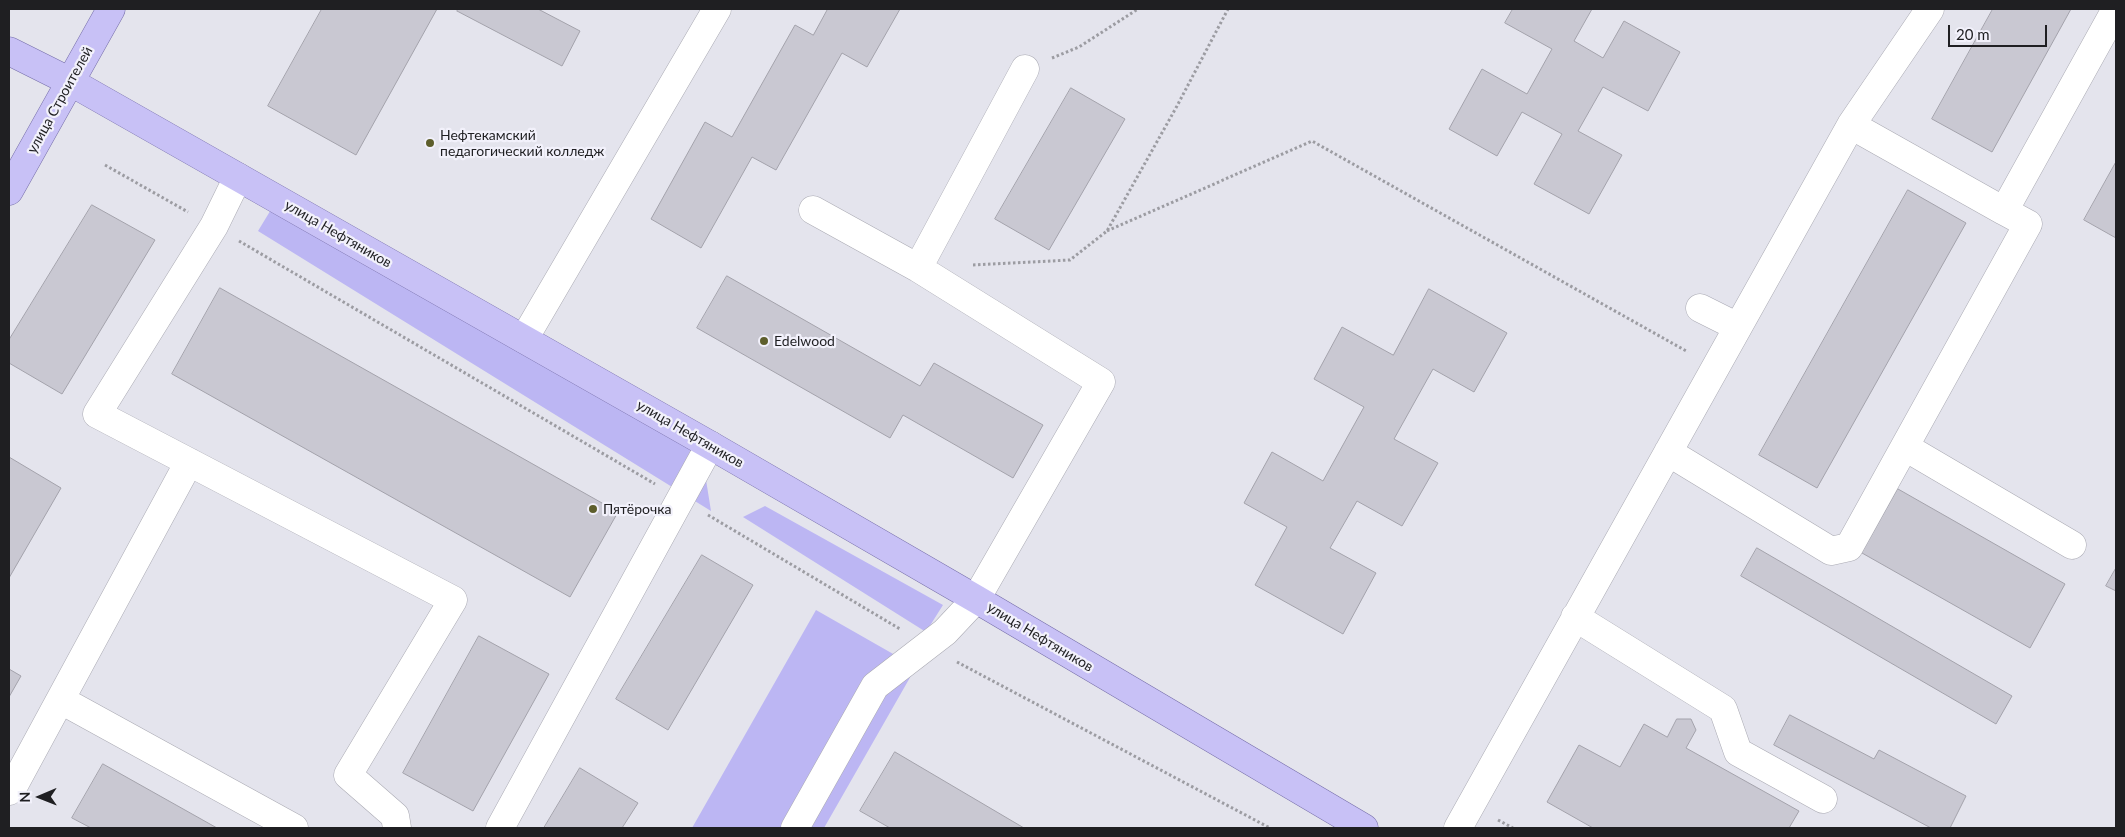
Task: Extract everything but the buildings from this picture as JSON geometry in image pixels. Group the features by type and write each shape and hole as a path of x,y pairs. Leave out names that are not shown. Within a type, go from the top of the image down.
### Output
{"main road":[{"name":"улица Строителей","path":"9,191 111,9"},
{"name":"улица Нефтяников","path":"9,52 69,81 710,445 976,599 1364,828"}],"lane":[{"path":"524,339 717,9"},
{"path":"1458,828 1851,126 1930,9"},
{"path":"2004,210 2116,9"},
{"path":"918,268 1025,69"},
{"path":"1668,452 1831,551 1849,547 2028,224 1851,126"},
{"path":"238,177 214,226 97,414 453,600 348,775 395,816 397,828"},
{"path":"795,828 875,686 944,632 976,599 1102,382 918,268 813,210"},
{"path":"1700,308 1738,327"},
{"path":"500,828 710,445"},
{"path":"1905,447 2072,545"},
{"path":"9,791 61,700 189,462"},
{"path":"1575,617 1723,709 1738,752 1823,799"},
{"path":"61,700 294,828"}],"path":[{"path":"1025,69 1079,47 1138,9"},
{"path":"1107,231 1177,106 1228,9"},
{"path":"965,266 1070,260 1107,231 1312,141 1715,367"}],"shaded area":[{"path":"272,208 702,455 711,511 258,231"},
{"path":"765,506 943,605 926,632 743,517"},
{"path":"816,610 916,667 824,828 692,828"}],"place":[{"name":"Нефтекамский педагогический колледж","path":"430,143"},
{"name":"Edelwood","path":"764,341"},
{"name":"Пятёрочка","path":"593,509"}]}
